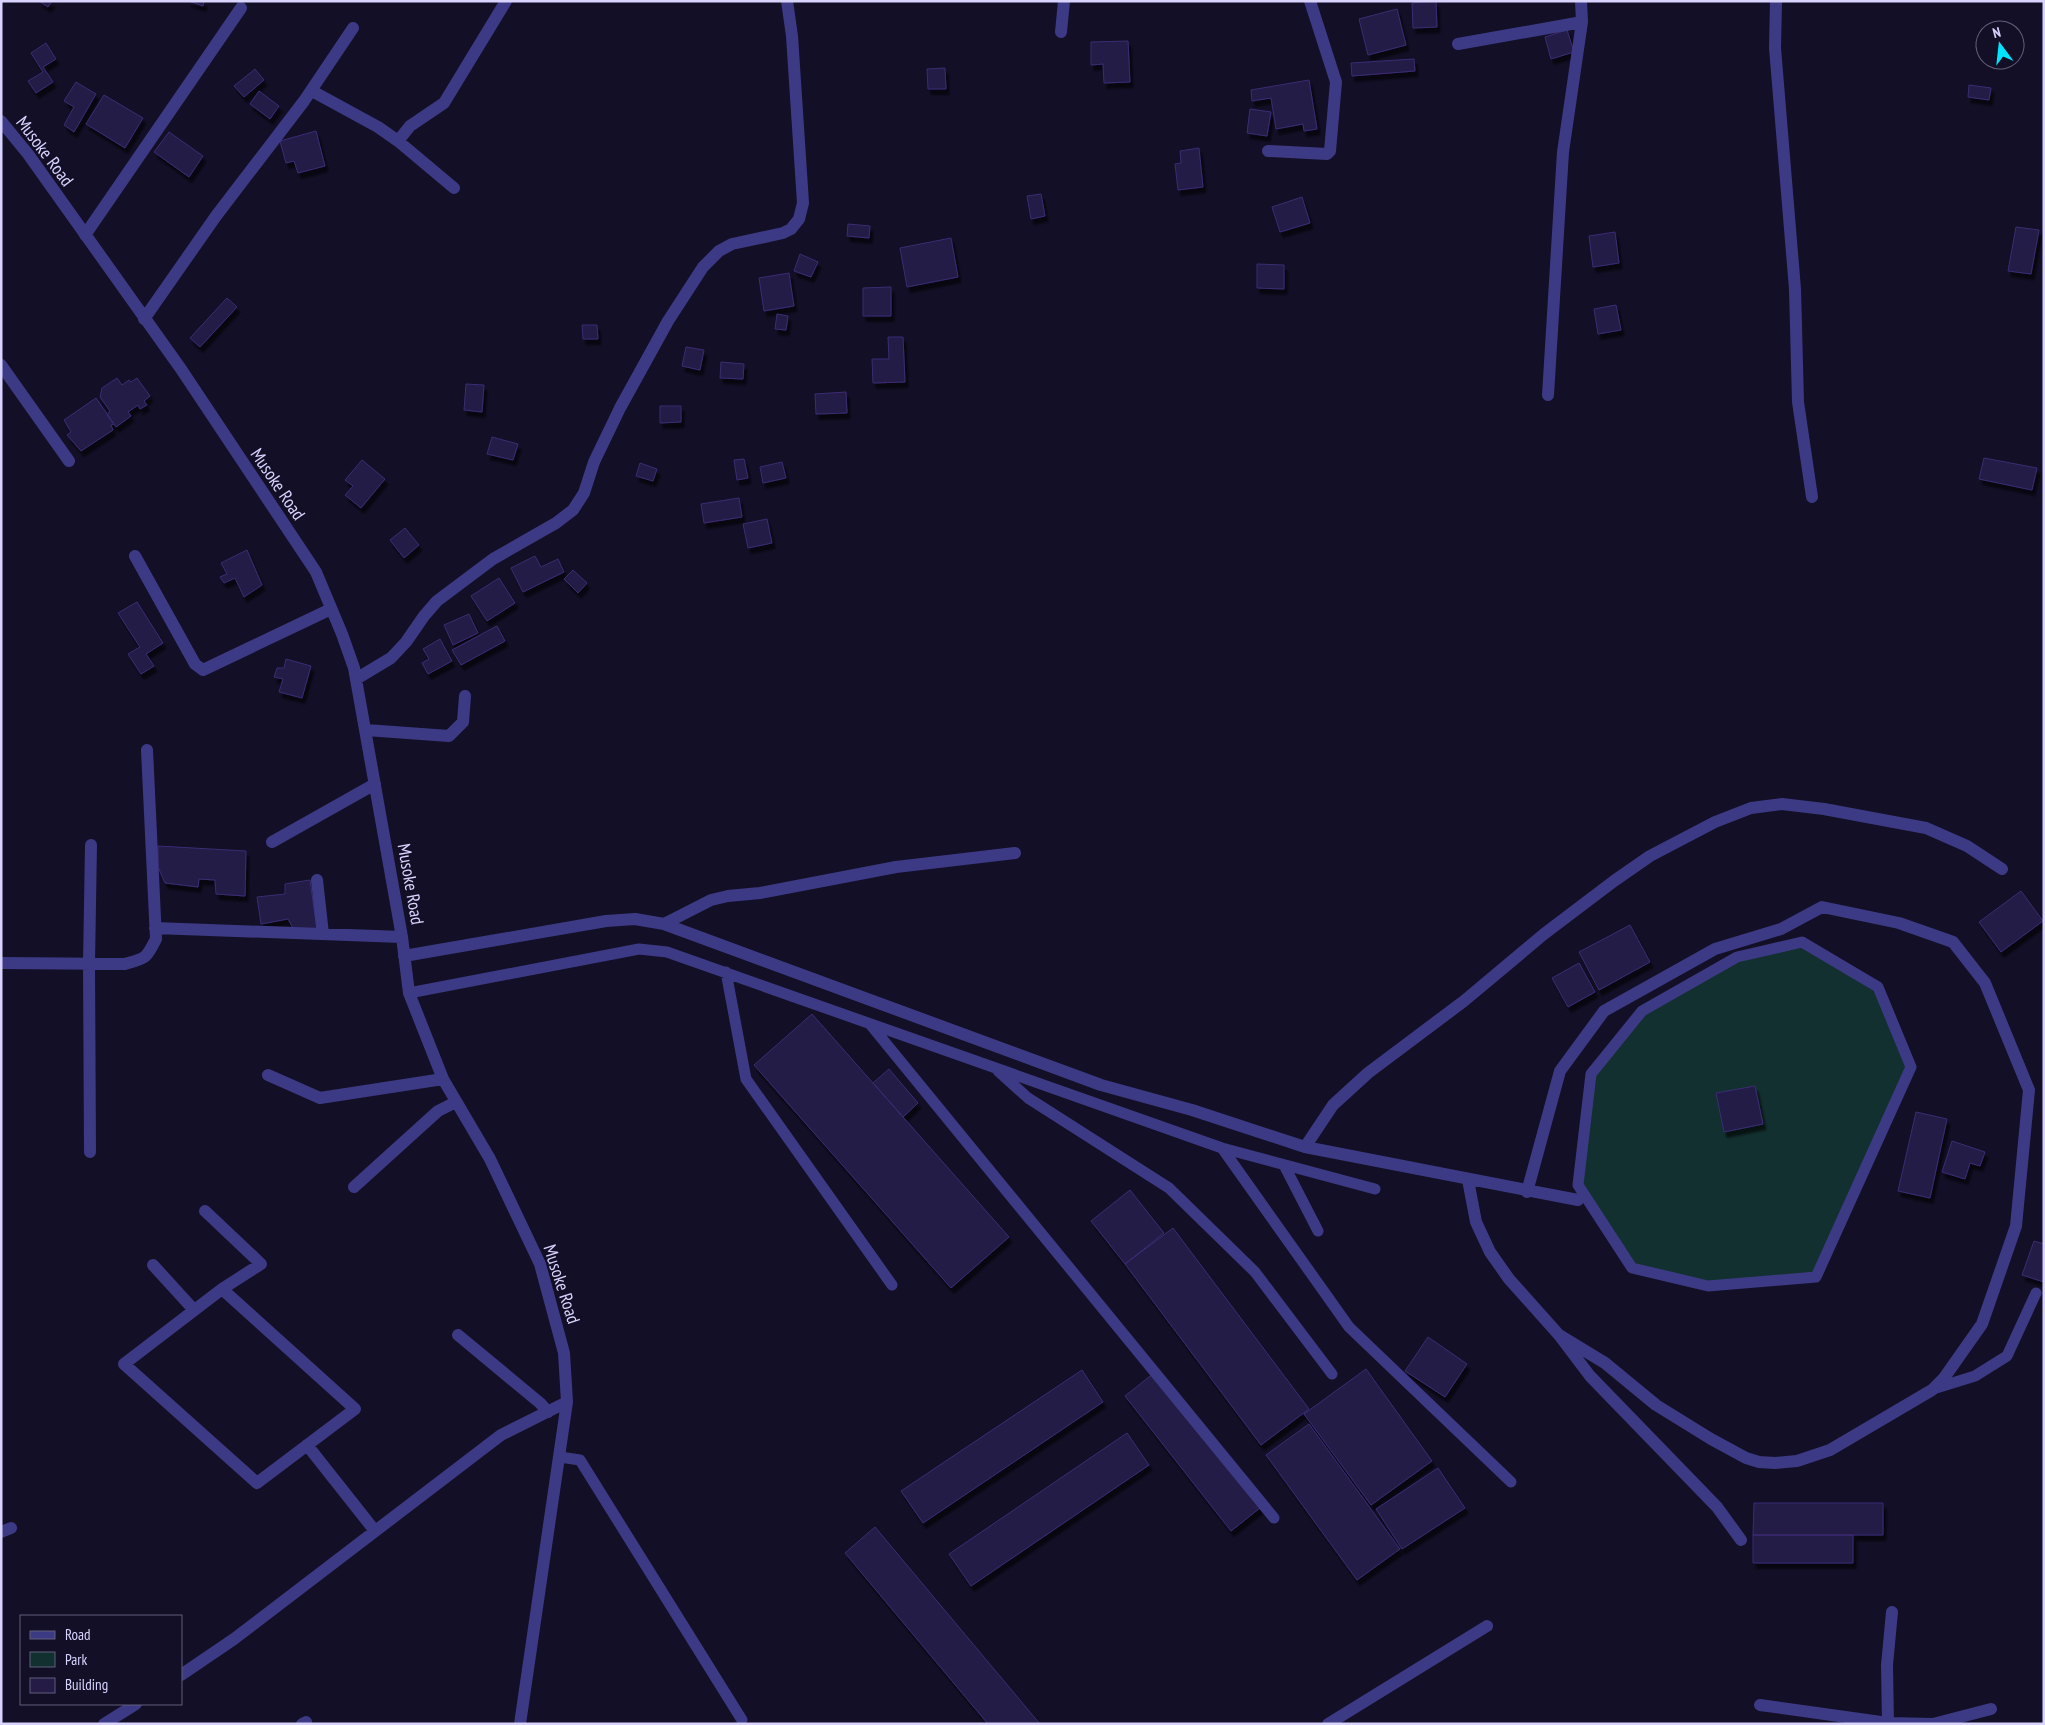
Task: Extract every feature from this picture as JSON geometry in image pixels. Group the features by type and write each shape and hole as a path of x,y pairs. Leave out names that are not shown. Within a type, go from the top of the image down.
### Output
{"street":[{"path":"398,141 410,126 444,104 506,1"},
{"path":"356,679 391,658 401,648 437,601 492,559 536,536 573,510 584,493 594,462 620,408 668,321 702,267 719,251 732,244 783,233 791,228 799,219 803,203 792,36 787,1"},
{"path":"1061,32 1064,1"},
{"path":"1268,151 1327,154 1330,151 1336,82 1310,1"},
{"path":"1548,395 1563,152 1582,22 1581,1"},
{"path":"1776,1 1775,48 1795,289 1798,402 1812,498"},
{"path":"85,235 240,8"},
{"path":"1458,44 1582,22"},
{"path":"144,319 216,216 312,91 352,28"},
{"path":"312,91 378,127 398,141 454,188"},
{"name":"Musoke Road","path":"1,121 28,154 181,369 316,572 342,634 356,679 366,730 402,937 409,993 443,1079 490,1159 540,1264 564,1353 567,1402 520,1724"},
{"path":"1,365 68,461"},
{"path":"135,556 195,664 203,670 331,609"},
{"path":"366,730 449,736 463,722 465,696"},
{"path":"1,963 125,964 148,955 156,939 147,750"},
{"path":"272,842 376,784"},
{"path":"1305,1147 1333,1105 1368,1073 1464,1001 1544,934 1614,881 1650,856 1715,822 1752,808 1782,804 1824,809 1926,828 1967,846 2002,869"},
{"path":"90,1152 89,963 91,845"},
{"path":"664,924 711,900 728,896 760,893 896,868 1015,853"},
{"path":"317,880 323,934"},
{"path":"1527,1192 1560,1071 1604,1011 1715,949 1781,929 1822,907 1899,923 1953,942 1985,983 2029,1090 2016,1226 1982,1324 1944,1378 1932,1390 1830,1450 1797,1461 1775,1463 1759,1462 1746,1458 1656,1405 1605,1363 1559,1335"},
{"path":"404,956 606,921 635,920 664,924 1101,1085 1192,1110 1305,1147 1527,1192 1578,1200"},
{"path":"155,928 402,937"},
{"path":"268,1075 320,1098 443,1079"},
{"path":"354,1187 438,1111 456,1102"},
{"path":"1468,1180 1476,1222 1490,1252 1509,1279 1559,1335 1590,1376 1718,1507 1741,1540"},
{"path":"205,1210 261,1264 222,1289 124,1364 257,1483 355,1410 222,1289"},
{"path":"153,1265 194,1310"},
{"path":"458,1335 540,1402 548,1412"},
{"path":"182,1674 234,1639 501,1435 567,1402"},
{"path":"307,1445 375,1531"},
{"path":"1888,1723 1887,1665 1892,1612"},
{"path":"1328,1724 1487,1626"},
{"path":"1760,1704 1888,1723 1933,1724 1991,1709"},
{"path":"104,1724 134,1705"}],"lane":[{"path":"1802,942 1878,987 1911,1067 1816,1277 1708,1286 1632,1268 1578,1185 1591,1074 1642,1011 1737,957 1802,942"},
{"path":"409,993 638,949 667,952 1222,1148 1375,1189"},
{"path":"726,972 746,1078 892,1286"},
{"path":"869,1022 1274,1518"},
{"path":"992,1066 1028,1098 1169,1188 1255,1272 1332,1374"},
{"path":"1222,1148 1349,1327 1511,1482"},
{"path":"1284,1165 1318,1231"},
{"path":"1932,1390 1975,1376 2007,1356 2036,1293"},
{"path":"560,1458 580,1460 742,1720"}],"green space":[{"path":"1802,942 1878,987 1911,1067 1816,1277 1708,1286 1632,1268 1578,1185 1591,1074 1642,1011 1737,957"}],"building":[{"path":"39,1 52,1 48,7"},
{"path":"188,1 204,1 203,6"},
{"path":"1436,1 1437,27 1413,28 1412,3"},
{"path":"1397,9 1406,45 1368,55 1359,19"},
{"path":"1567,30 1574,52 1551,59 1545,37"},
{"path":"1128,41 1130,82 1104,83 1103,64 1091,65 1091,42"},
{"path":"46,43 56,59 43,67 53,82 36,93 28,81 43,72 31,53"},
{"path":"1414,59 1415,71 1352,76 1351,63"},
{"path":"945,68 946,89 928,89 927,69"},
{"path":"255,69 264,80 244,97 234,86"},
{"path":"1309,80 1317,129 1304,131 1303,124 1276,129 1271,98 1252,101 1251,90"},
{"path":"76,82 96,94 74,132 64,125 74,107 64,101"},
{"path":"1969,85 1991,88 1989,100 1968,97"},
{"path":"259,91 279,106 270,119 250,104"},
{"path":"104,95 143,118 125,148 86,124"},
{"path":"1250,109 1271,112 1267,136 1247,133"},
{"path":"316,131 325,166 298,173 294,161 286,163 280,141"},
{"path":"169,132 203,156 189,177 154,152"},
{"path":"1199,148 1203,187 1178,190 1175,164 1181,163 1180,151"},
{"path":"1041,194 1045,216 1031,219 1027,196"},
{"path":"1302,197 1310,223 1280,232 1272,207"},
{"path":"848,224 870,226 869,238 847,236"},
{"path":"2016,227 2039,230 2031,274 2008,271"},
{"path":"1615,232 1619,263 1593,267 1589,236"},
{"path":"951,238 958,277 907,287 900,248"},
{"path":"800,254 818,262 811,277 794,271"},
{"path":"1257,264 1284,265 1284,289 1257,288"},
{"path":"789,273 794,306 764,311 759,278"},
{"path":"891,287 891,316 863,316 863,288"},
{"path":"227,298 237,307 200,347 190,338"},
{"path":"1616,305 1621,330 1598,334 1594,309"},
{"path":"777,314 788,316 786,330 775,329"},
{"path":"582,325 597,325 598,339 583,339"},
{"path":"888,337 903,337 905,382 873,383 872,359 889,359"},
{"path":"686,347 704,350 700,370 682,366"},
{"path":"721,362 744,364 743,379 720,378"},
{"path":"117,378 122,385 129,380 131,382 137,378 150,396 144,401 147,405 140,409 138,405 128,412 131,416 116,427 107,415 110,411 100,397 102,388"},
{"path":"466,384 484,385 482,412 464,410"},
{"path":"846,392 847,413 816,414 815,394"},
{"path":"96,398 114,424 111,425 113,430 81,451 67,435 71,432 64,420"},
{"path":"660,406 681,406 681,422 660,423"},
{"path":"492,437 518,444 513,460 487,454"},
{"path":"1984,458 2037,468 2032,490 1979,479"},
{"path":"744,459 748,478 737,480 734,460"},
{"path":"362,460 385,479 361,508 345,495 353,486 345,480"},
{"path":"782,462 786,478 763,483 760,467"},
{"path":"640,463 657,469 653,481 636,476"},
{"path":"739,498 742,517 704,523 701,504"},
{"path":"767,519 772,543 748,548 743,524"},
{"path":"405,528 419,545 404,558 390,540"},
{"path":"247,550 262,585 244,597 235,578 224,583 220,577 227,574 221,563"},
{"path":"535,556 541,567 558,559 564,572 523,592 511,568"},
{"path":"573,570 587,583 578,593 564,579"},
{"path":"499,578 515,603 487,621 471,596"},
{"path":"137,602 163,643 146,654 154,666 141,674 128,654 140,647 118,613"},
{"path":"469,614 478,633 453,645 444,625"},
{"path":"497,626 505,641 461,665 452,650"},
{"path":"440,639 452,661 428,674 422,663 429,659 423,649"},
{"path":"286,659 311,666 302,698 279,692 283,679 274,677 277,668 284,668"},
{"path":"158,846 246,851 245,896 216,894 215,880 199,879 198,887 165,883 158,867"},
{"path":"310,880 317,930 293,928 288,919 261,924 257,897 285,894 285,884"},
{"path":"2021,891 2043,921 2001,952 1979,922"},
{"path":"1630,925 1650,962 1599,990 1579,952"},
{"path":"1579,963 1595,992 1568,1007 1552,978"},
{"path":"812,1014 1009,1237 951,1288 754,1065"},
{"path":"889,1069 918,1103 903,1117 873,1083"},
{"path":"1755,1086 1763,1124 1724,1132 1716,1093"},
{"path":"1916,1112 1947,1119 1930,1198 1898,1191"},
{"path":"1952,1141 1985,1152 1980,1166 1970,1163 1965,1179 1942,1172"},
{"path":"1130,1190 1164,1233 1125,1264 1091,1221"},
{"path":"1173,1228 1309,1409 1261,1445 1125,1264"},
{"path":"2034,1241 2044,1244 2044,1282 2022,1275"},
{"path":"1428,1337 1467,1364 1445,1397 1405,1371"},
{"path":"1366,1369 1432,1461 1371,1505 1304,1414"},
{"path":"1082,1370 1103,1402 923,1523 901,1491"},
{"path":"1154,1373 1260,1508 1231,1531 1125,1396"},
{"path":"1309,1424 1400,1549 1357,1580 1266,1455"},
{"path":"1127,1433 1149,1465 971,1586 949,1554"},
{"path":"1438,1468 1465,1508 1402,1549 1376,1509"},
{"path":"1754,1503 1883,1503 1883,1535 1753,1535"},
{"path":"875,1527 1040,1724 988,1724 845,1553"},
{"path":"1753,1535 1853,1535 1853,1563 1753,1563"}]}
